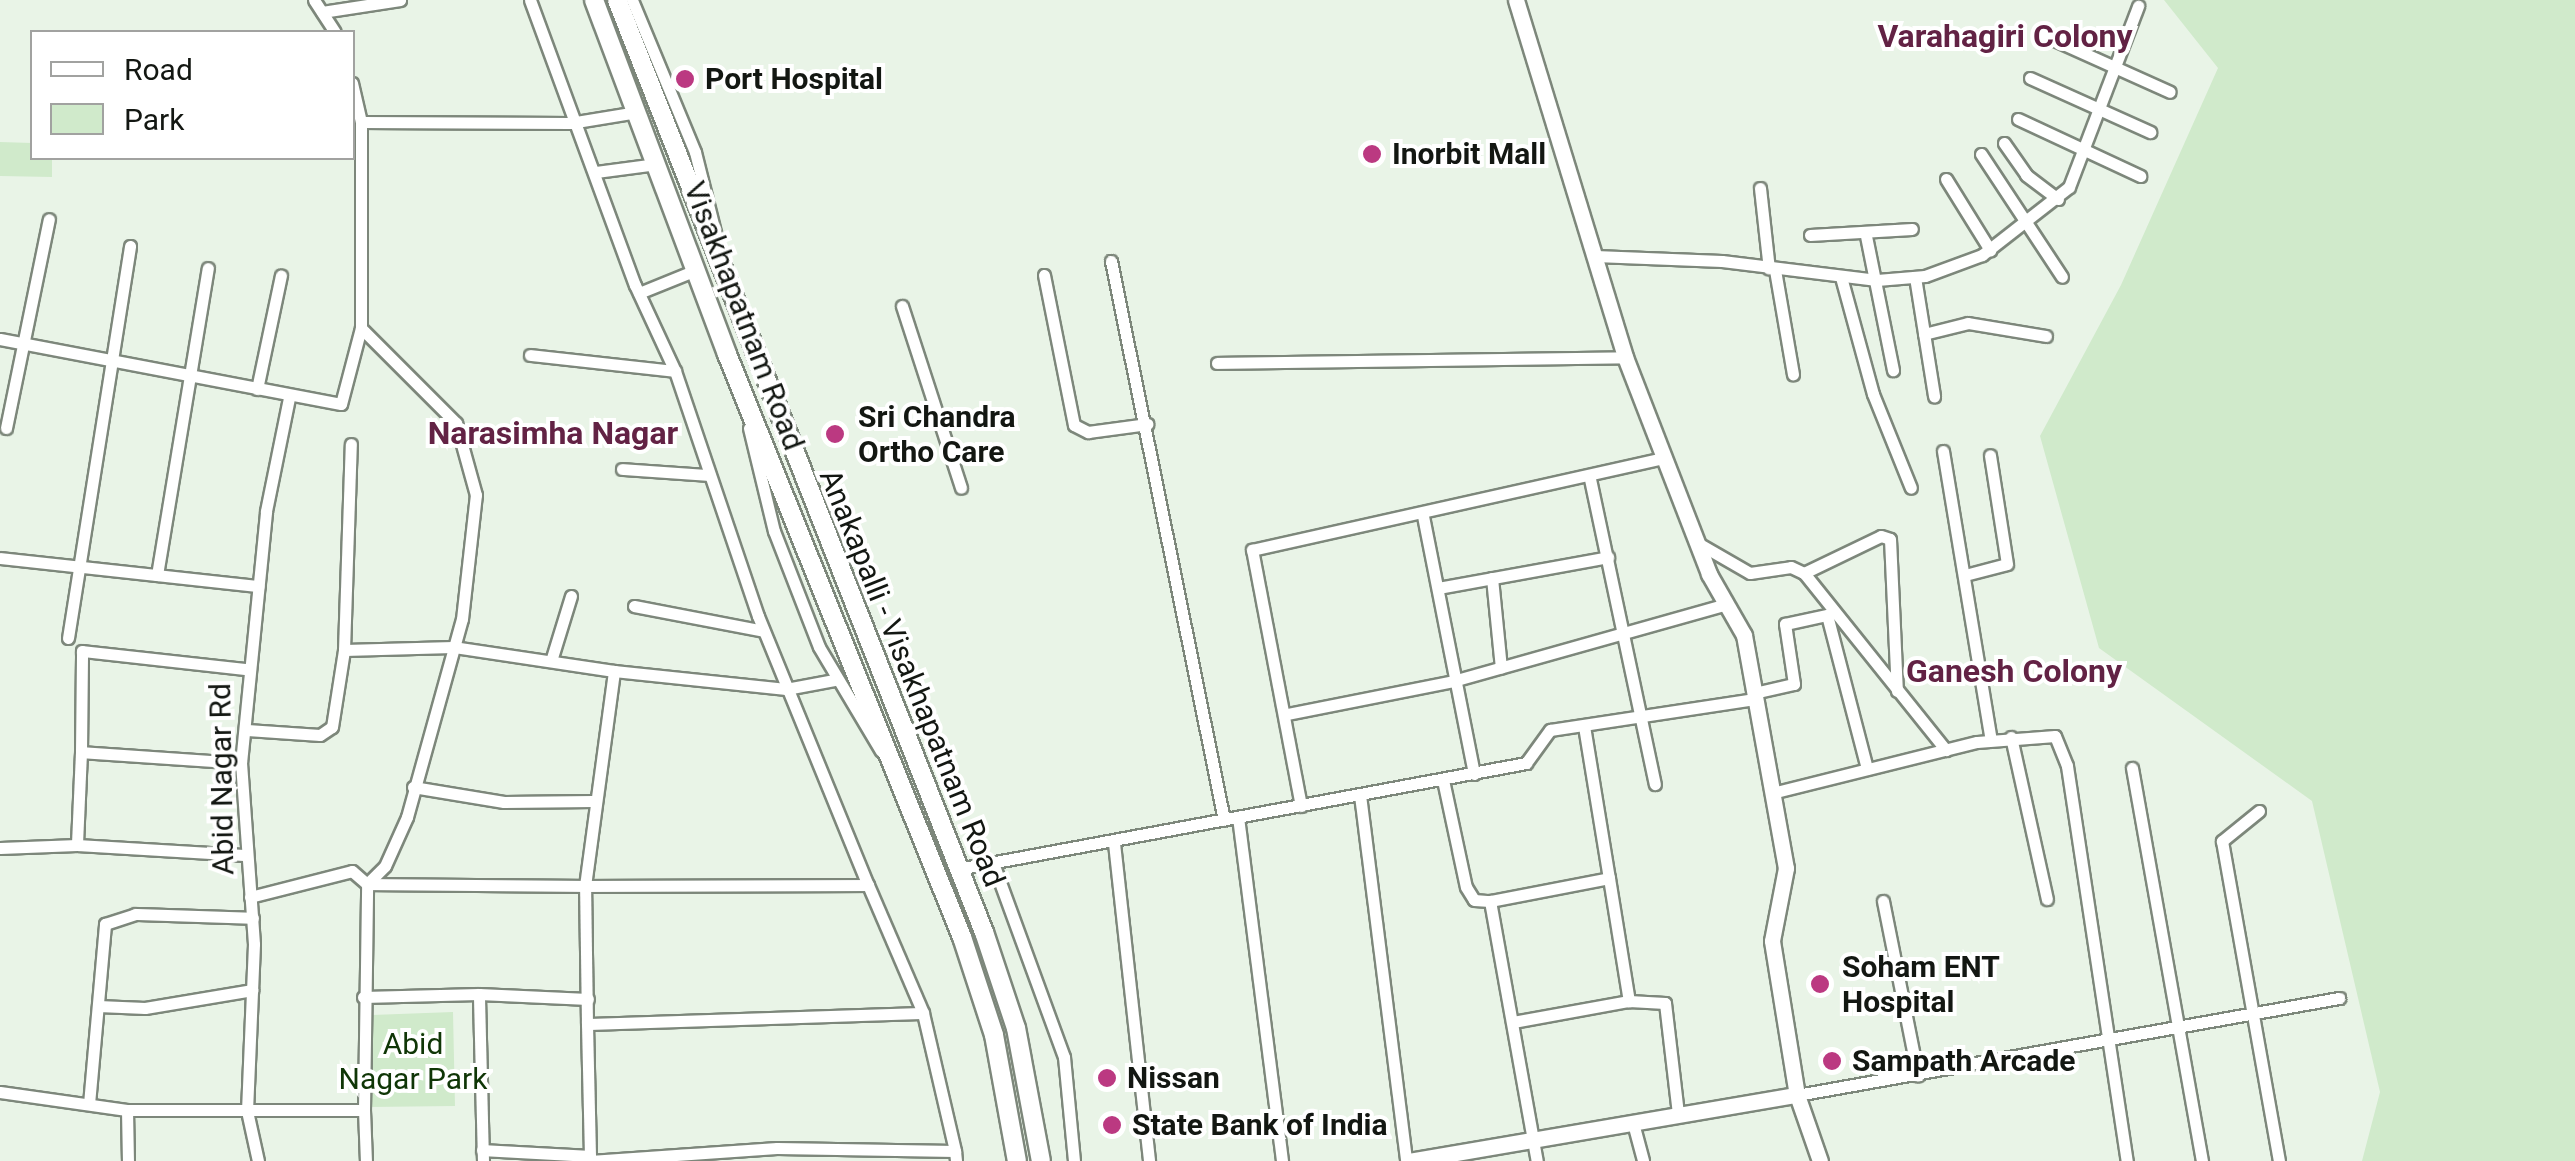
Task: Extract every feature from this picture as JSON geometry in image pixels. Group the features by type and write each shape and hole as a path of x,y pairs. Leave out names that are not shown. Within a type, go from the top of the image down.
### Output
{"main road":[{"name":"Visakhapatnam Road","path":"594,0 741,390 962,937 994,1035 1017,1161"},
{"name":"Anakapalli - Visakhapatnam Road","path":"617,0 958,869 1016,1028 1041,1161"},
{"path":"1516,0 1624,357 1696,542 1744,635 1776,792 1787,888 1772,941 1797,1095 1820,1161"},
{"path":"1407,1161 1797,1095"}],"street":[{"path":"314,0 334,30"},
{"path":"322,12 349,4 400,0"},
{"path":"479,994 483,1156 590,1158 777,1148 955,1156 923,1013 786,689 708,475 675,370 638,293 530,0"},
{"path":"632,0 694,152 724,278"},
{"path":"1595,256 1871,280 1915,277 1990,250 2058,199 2084,152 2138,6"},
{"path":"2041,34 2170,92"},
{"path":"2030,78 2150,132"},
{"path":"0,339 257,388 289,398 341,404 360,328 361,122 355,96"},
{"path":"361,122 576,122 637,112"},
{"path":"2018,119 2140,176"},
{"path":"2004,142 2026,175 2058,199"},
{"path":"1980,154 2062,277"},
{"path":"596,172 656,164"},
{"path":"1946,179 1990,250"},
{"path":"1760,188 1793,374"},
{"path":"6,428 49,219"},
{"path":"1810,236 1866,236 1912,229"},
{"path":"1866,236 1871,280 1893,370"},
{"path":"68,638 130,246"},
{"path":"1111,261 1224,820"},
{"path":"157,574 208,268"},
{"path":"638,293 696,270"},
{"path":"257,388 281,275"},
{"path":"1044,275 1074,425 1088,432 1147,424"},
{"path":"1841,276 1866,373 1911,488"},
{"path":"1915,277 1934,396"},
{"path":"902,306 961,488"},
{"path":"1924,334 1968,323 2046,336"},
{"path":"360,328 446,409 470,471 476,513 453,648 399,840 367,884"},
{"path":"530,355 675,370"},
{"path":"1217,362 1624,357"},
{"path":"741,390 774,531 834,680 893,769"},
{"name":"Abid Nagar Rd","path":"258,1161 247,1110 254,990 253,918 244,855 241,764 248,730 246,669 289,398"},
{"path":"248,730 327,733 344,650 351,444"},
{"path":"1943,452 1990,740"},
{"path":"1966,575 2007,564 1990,455"},
{"path":"1301,806 1287,714 1252,550 1590,479 1662,458"},
{"path":"622,469 708,475"},
{"path":"1590,479 1637,714 1655,784"},
{"path":"1422,516 1474,774"},
{"path":"1804,573 1881,536 1890,539 1897,691"},
{"path":"1696,542 1750,573 1790,568 1804,573 1946,750"},
{"path":"1438,588 1608,557"},
{"path":"0,558 258,586"},
{"path":"1492,578 1501,668"},
{"path":"551,662 570,596"},
{"path":"1287,714 1453,681 1620,629 1727,604"},
{"path":"634,606 764,631"},
{"path":"958,869 1114,843 1526,763 1541,734 1755,696 1794,684 1785,624 1827,616 1867,770"},
{"path":"344,650 453,648 614,671 786,689 834,680"},
{"path":"77,845 82,651 246,669"},
{"path":"590,1158 586,886 593,801 614,671"},
{"path":"1584,726 1629,1001"},
{"path":"1776,792 2010,736 2040,732 2062,746 2126,1161"},
{"path":"2010,736 2047,899"},
{"path":"81,752 241,764"},
{"path":"2132,768 2202,1161"},
{"path":"1443,780 1466,888 1474,900 1490,901 1609,878"},
{"path":"413,787 504,802 593,801"},
{"path":"1360,795 1407,1161"},
{"path":"2259,812 2222,841 2279,1161"},
{"path":"1238,816 1282,1161"},
{"path":"1114,843 1149,1161"},
{"path":"0,848 77,845 244,855"},
{"path":"994,863 1064,1057 1074,1161"},
{"path":"250,897 352,871 364,874 366,1161"},
{"path":"367,884 868,885"},
{"path":"1490,901 1538,1161"},
{"path":"1882,901 1918,1076"},
{"path":"89,1104 100,940 111,918 253,918"},
{"path":"98,1006 145,1008 254,990"},
{"path":"363,997 479,994 588,1000"},
{"path":"1797,1095 2110,1044 2339,998"},
{"path":"1513,1022 1629,1001 1660,1000 1669,1008 1678,1114"},
{"path":"587,1024 923,1013"},
{"path":"0,1092 127,1110 364,1110"},
{"path":"127,1110 128,1161"},
{"path":"1633,1123 1642,1161"}],"green space":[{"path":"2164,0 2575,0 2575,1161 2362,1161 2380,1092 2312,801 2099,648 2040,436 2121,285 2218,68"},
{"path":"0,142 30,143 30,160 52,160 52,177 0,176"},
{"name":"Abid Nagar Park","path":"453,1012 455,1106 370,1107 372,1015"}],"place":[{"name":"Port Hospital","path":"685,79"},
{"name":"Inorbit Mall","path":"1372,154"},
{"name":"Sri Chandra Ortho Care","path":"835,434"},
{"name":"Soham ENT Hospital","path":"1820,984"},
{"name":"Sampath Arcade","path":"1832,1061"},
{"name":"Nissan","path":"1107,1078"},
{"name":"State Bank of India","path":"1112,1125"}],"district":[{"name":"Varahagiri Colony","path":"2005,36"},
{"name":"Narasimha Nagar","path":"553,433"},
{"name":"Ganesh Colony","path":"2014,671"}]}
